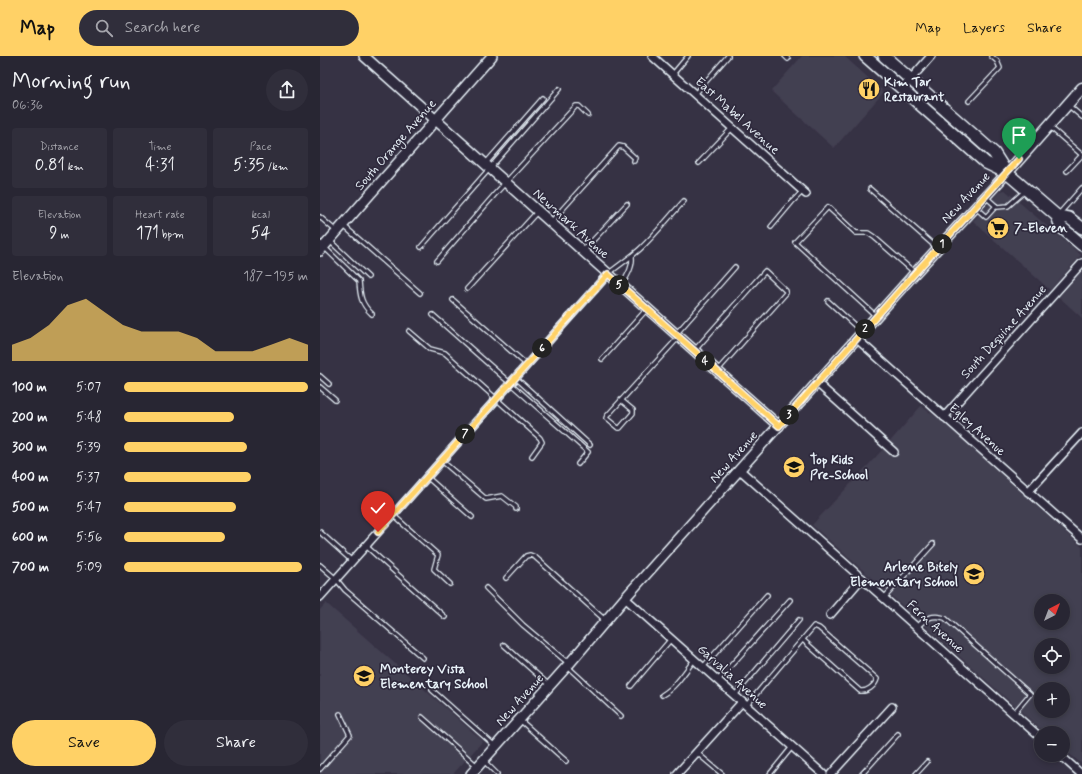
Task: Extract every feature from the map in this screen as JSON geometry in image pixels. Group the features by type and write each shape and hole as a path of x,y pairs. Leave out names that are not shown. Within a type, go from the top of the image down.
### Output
{"main road":[{"path":"865,56 986,163 1007,173 1057,216 1061,227 1082,245"},
{"path":"884,56 994,153 1007,173"},
{"name":"New Avenue","path":"1007,173 1082,88"},
{"path":"1057,216 1069,218 1082,228"}],"street":[{"name":"Newmark Avenue","path":"364,56 716,372 779,426"},
{"name":"South Orange Avenue","path":"323,245 340,229 492,56"},
{"name":"East Mabel Avenue","path":"652,56 805,193"},
{"path":"902,89 931,56"},
{"name":"New Avenue","path":"477,767 568,665 605,620 937,248 976,208 1007,173"},
{"name":"South Dequine Avenue","path":"944,417 1082,262"},
{"path":"320,598 608,274"},
{"name":"Egley Avenue","path":"860,336 944,417 1082,540"},
{"path":"817,383 894,452"},
{"path":"1028,492 1082,433"},
{"name":"Fern Avenue","path":"740,470 1034,732"},
{"path":"830,615 862,578"},
{"name":"Garvalia Avenue","path":"625,598 823,774"},
{"path":"677,774 696,752 744,704"},
{"path":"831,774 892,707"},
{"path":"1068,762 1081,774"}],"lane":[{"path":"673,74 688,56"},
{"path":"695,94 728,56"},
{"path":"784,56 788,59"},
{"path":"969,102 1000,68 997,61 991,56"},
{"path":"487,166 559,89"},
{"path":"421,247 543,98"},
{"path":"1068,104 1082,117"},
{"path":"437,261 496,193 576,106 579,106 588,115"},
{"path":"1049,126 1082,155 1067,171"},
{"path":"699,163 732,128"},
{"path":"550,222 619,146 635,158 634,161"},
{"path":"1057,216 1082,188"},
{"path":"870,189 937,248"},
{"path":"986,197 997,207 1008,206 1027,190"},
{"path":"771,226 791,203 805,193"},
{"path":"608,274 621,263 632,257 684,201"},
{"path":"582,251 627,204"},
{"path":"976,208 986,217 996,206"},
{"path":"877,316 796,242 828,207 856,233 868,233 874,237 915,273"},
{"path":"467,290 538,211"},
{"path":"320,217 340,229 420,293"},
{"path":"323,245 368,277"},
{"path":"323,245 359,281 362,301 372,314"},
{"path":"621,286 631,269 632,257"},
{"path":"621,400 633,410 633,413 620,428 618,428 606,418 621,400 677,336 735,267"},
{"path":"694,351 765,271 786,291 786,293 716,372"},
{"path":"453,300 527,365"},
{"path":"828,301 860,336"},
{"path":"602,359 647,309"},
{"path":"433,315 590,445"},
{"path":"409,331 430,349 445,353 542,441 532,456"},
{"path":"320,376 329,384"},
{"path":"513,381 588,452 578,464"},
{"path":"320,387 335,400"},
{"path":"442,461 486,499 502,496 516,507 516,509"},
{"path":"427,477 472,516"},
{"path":"393,515 438,555 434,569 450,584"},
{"path":"320,532 352,561"},
{"path":"884,598 933,544"},
{"path":"366,546 445,617"},
{"path":"506,578 526,556 530,555 535,557 605,620"},
{"path":"320,565 345,590 423,658"},
{"path":"486,588 523,625 568,665 621,716"},
{"path":"703,667 767,595"},
{"path":"718,680 790,600"},
{"path":"917,627 926,618 938,616 945,618 1030,694 1014,713"},
{"path":"735,695 799,620"},
{"path":"744,704 814,626 816,626 877,679 876,682 868,690 864,692 860,691 803,640"},
{"path":"631,686 671,639"},
{"path":"504,645 550,685"},
{"path":"662,695 670,690 694,660"},
{"path":"432,690 496,746"},
{"path":"320,769 350,735 340,714"},
{"path":"422,717 477,767 497,774"},
{"path":"520,720 566,761"},
{"path":"862,774 898,734"},
{"path":"770,774 792,747"},
{"path":"696,752 722,774"},
{"path":"916,774 927,762"}],"shaded area":[{"path":"802,56 844,56 884,92 834,148 771,91"},
{"path":"1005,190 1081,255 1050,290 973,221 1000,191"},
{"path":"1082,271 1082,318 1059,297"},
{"name":"Arlene Bitely Elementary School","path":"921,406 943,422 1082,547 1082,764 1070,755 1070,726 1037,726 812,525 887,445"},
{"name":"Monterey Vista Elementary School","path":"326,603 483,741 453,774 320,774 320,610"}],"place":[{"name":"Kim Tar Restaurant","path":"869,89"},
{"name":"7-Eleven","path":"998,228"},
{"name":"Top Kids Pre-School","path":"794,467"},
{"name":"Arlene Bitely Elementary School","path":"974,574"},
{"name":"Monterey Vista Elementary School","path":"364,676"}],"route":[{"path":"378,532 608,274 779,426 937,248 976,208 1019,159"}]}
